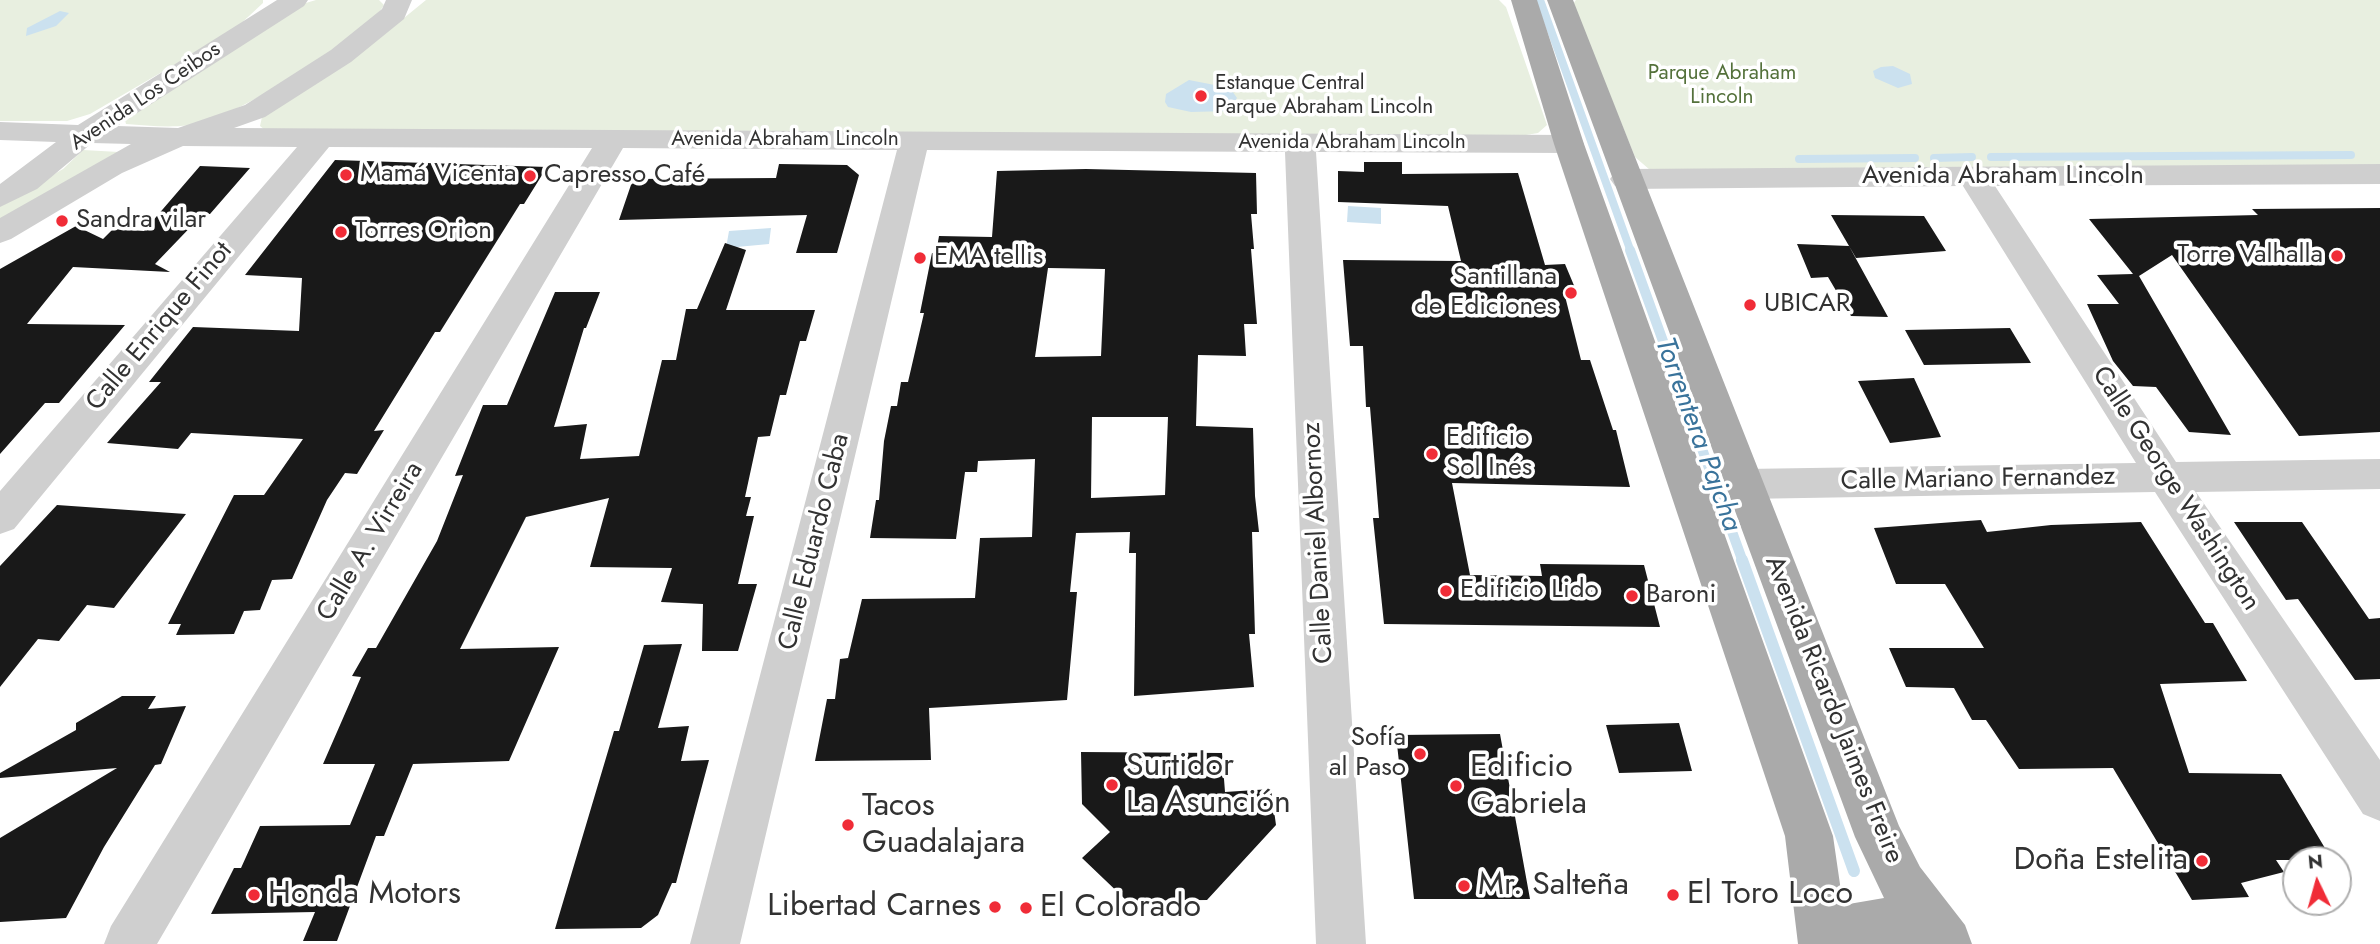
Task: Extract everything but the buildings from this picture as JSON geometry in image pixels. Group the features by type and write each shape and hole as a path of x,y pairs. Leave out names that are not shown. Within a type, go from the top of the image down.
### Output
{"main road":[{"path":"1524,0 1569,144 1809,836 1823,943 1861,922 1884,921 1909,926 1945,942"},
{"name":"Avenida Ricardo Jaimes Freire","path":"1560,0 1626,179 1880,837 1903,884 1945,942"}],"street":[{"name":"Avenida Los Ceibos","path":"0,197 26,182 85,134 295,0"},
{"name":"Avenida Los Ceibos","path":"0,232 111,166 148,148 255,111 311,77 394,13 399,0"},
{"name":"Avenida Abraham Lincoln","path":"0,131 186,137 1569,144"},
{"name":"Calle Enrique Finot","path":"0,518 321,137"},
{"name":"Calle A. Virreira","path":"129,944 613,139"},
{"name":"Calle Eduardo Caba","path":"715,944 914,141"},
{"name":"Calle Daniel Albornoz","path":"1300,142 1341,944"},
{"name":"Avenida Abraham Lincoln","path":"1626,179 2380,174"},
{"name":"Calle George Washington","path":"1973,177 2165,477 2380,799"},
{"name":"Calle Mariano Fernandez","path":"1745,484 2380,474"}],"green space":[{"path":"0,0 263,0 263,3 234,30 90,114 67,121 0,121"},
{"path":"316,0 379,0 384,5 373,18 330,52 273,89 223,116 187,126 126,124 125,120 299,5"},
{"path":"426,0 1499,0 1506,7 1547,125 1538,133 1520,136 265,130 260,126 262,117 377,40"},
{"name":"Parque Abraham Lincoln","path":"1576,0 2380,0 2380,165 1650,170 1635,157 1573,4"},
{"path":"83,150 119,152 0,220 0,206 63,169"}],"water":[{"path":"60,11 69,13 56,26 26,36 27,28"},
{"path":"1893,66 1910,74 1912,84 1898,88 1875,78 1873,71"},
{"name":"Estanque Central Parque Abraham Lincoln","path":"1189,80 1230,88 1237,98 1229,111 1191,112 1168,107 1165,102 1166,94"},
{"path":"1348,206 1381,208 1381,224 1347,222"},
{"path":"771,228 769,244 726,248 729,231"}],"waterway":[{"name":"Torrentera Pajcha","path":"1540,0 1631,252"},
{"path":"1991,157 2351,155"},
{"path":"1934,158 1972,157"},
{"path":"1799,159 1915,158"},
{"name":"Torrentera Pajcha","path":"1630,250 1743,562"},
{"name":"Torrentera Pajcha","path":"1742,560 1854,871"}],"place":[{"name":"Estanque Central Parque Abraham Lincoln","path":"1201,96"},
{"name":"Mamá Vicenta","path":"346,175"},
{"name":"Capresso Café","path":"530,176"},
{"name":"Sandra vilar","path":"62,221"},
{"name":"Torres Orion","path":"341,232"},
{"name":"Torre Valhalla","path":"2337,256"},
{"name":"EMA tellis","path":"920,258"},
{"name":"Santillana de Ediciones","path":"1571,293"},
{"name":"UBICAR","path":"1750,305"},
{"name":"Edificio Sol Inés","path":"1432,454"},
{"name":"Edificio Lido","path":"1446,591"},
{"name":"Baroni","path":"1632,596"},
{"name":"Sofía al Paso","path":"1420,754"},
{"name":"Surtidor La Asunción","path":"1112,785"},
{"name":"Edificio Gabriela","path":"1456,786"},
{"name":"Tacos Guadalajara","path":"848,825"},
{"name":"Doña Estelita","path":"2202,861"},
{"name":"Mr. Salteña","path":"1464,886"},
{"name":"Honda Motors","path":"254,895"},
{"name":"El Toro Loco","path":"1673,895"},
{"name":"Libertad Carnes","path":"995,907"},
{"name":"El Colorado","path":"1026,908"}]}
